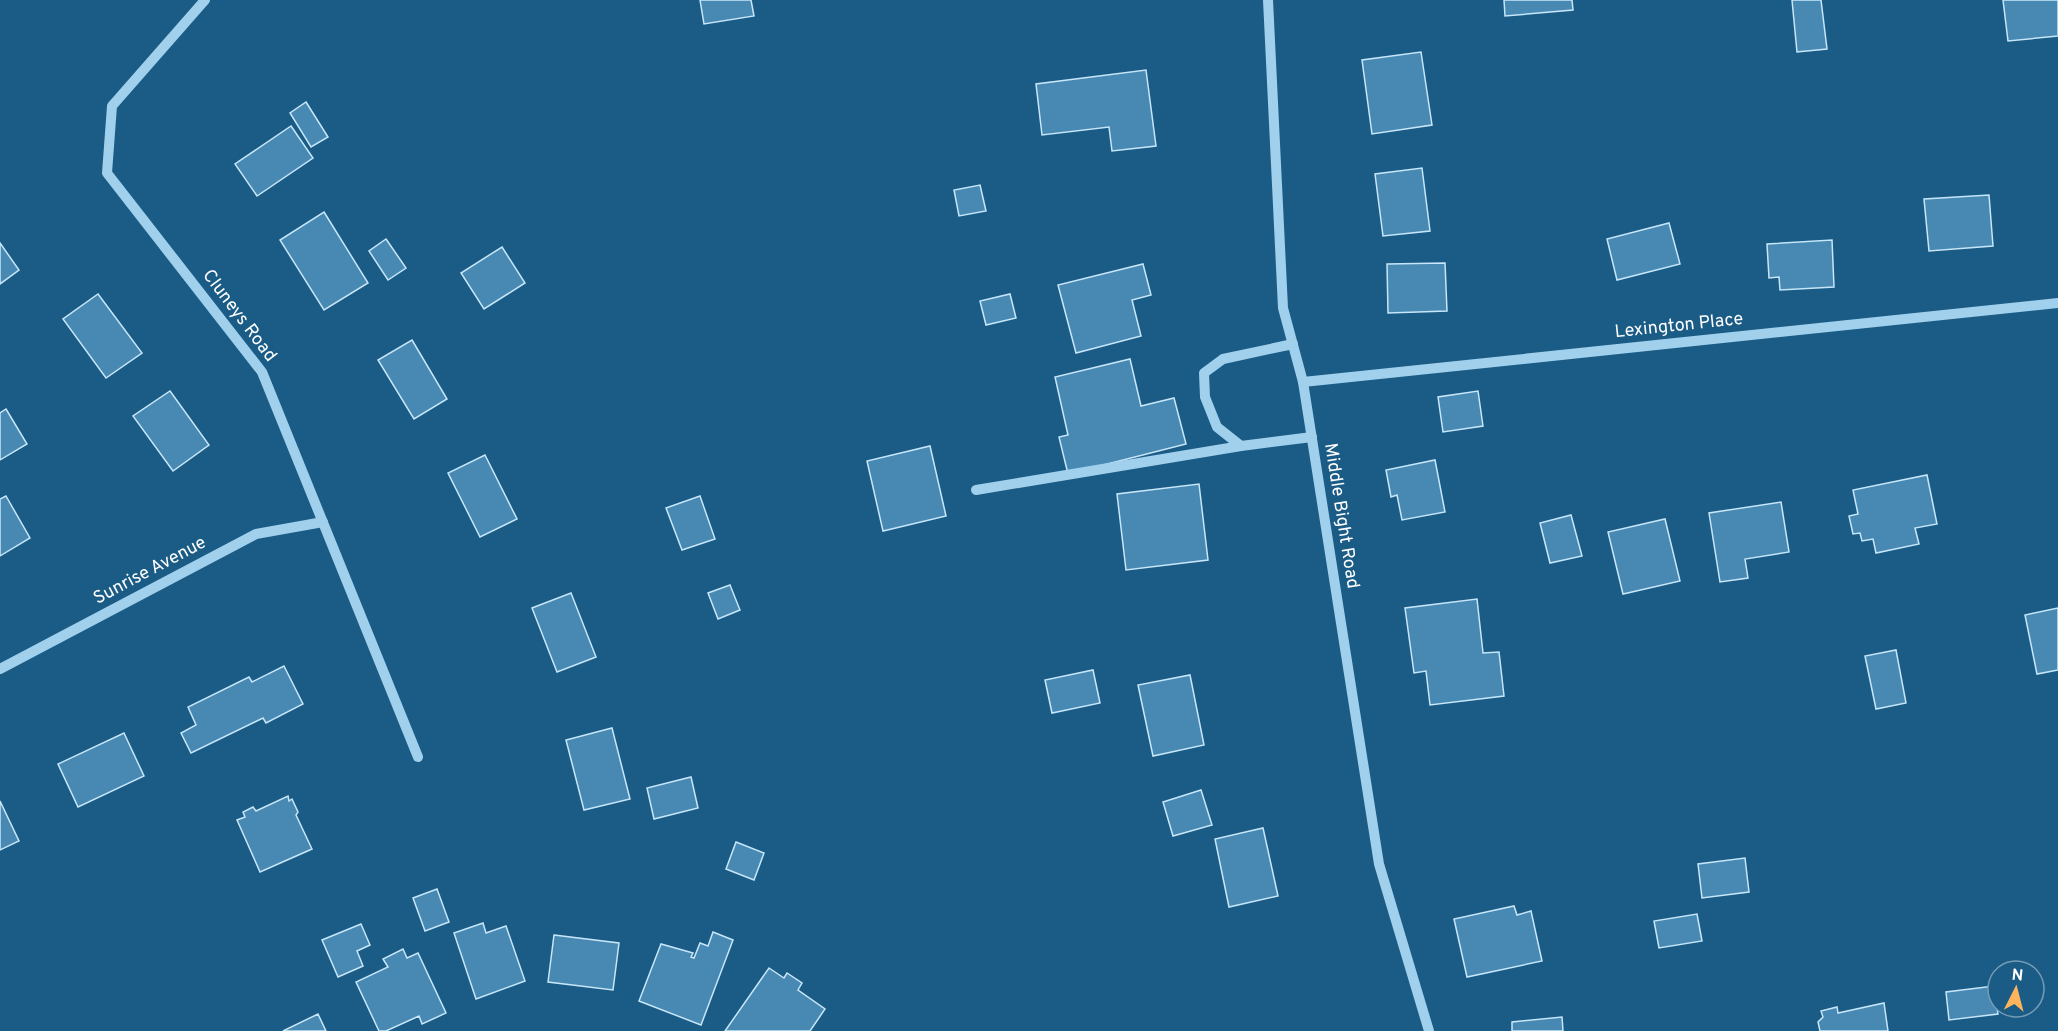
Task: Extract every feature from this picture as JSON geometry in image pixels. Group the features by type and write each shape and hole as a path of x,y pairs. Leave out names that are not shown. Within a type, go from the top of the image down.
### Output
{"street":[{"name":"Cluneys Road","path":"205,0 112,106 107,173 262,372 418,758"},
{"name":"Middle Bight Road","path":"1268,0 1283,308 1303,382 1379,864 1429,1031"},
{"name":"Lexington Place","path":"1303,382 2058,303"},
{"path":"1241,446 1217,427 1205,397 1204,373 1223,359 1293,344"},
{"path":"976,490 1241,446 1312,437"},
{"name":"Sunrise Avenue","path":"0,669 255,534 323,522"}],"building":[{"path":"700,0 751,0 754,16 704,24"},
{"path":"1504,0 1572,0 1573,10 1505,16"},
{"path":"1792,0 1821,0 1827,49 1797,52"},
{"path":"2003,0 2058,0 2058,36 2008,41"},
{"path":"1421,52 1432,125 1372,134 1362,60"},
{"path":"1146,70 1156,146 1112,151 1109,127 1042,135 1036,84"},
{"path":"306,102 328,137 311,147 290,113"},
{"path":"291,126 313,158 257,196 235,164"},
{"path":"1422,168 1430,231 1383,236 1375,174"},
{"path":"980,185 986,211 959,216 954,190"},
{"path":"1989,195 1993,246 1929,251 1924,199"},
{"path":"324,212 368,283 324,310 280,240"},
{"path":"1669,223 1680,264 1617,280 1607,239"},
{"path":"386,239 406,268 388,280 369,251"},
{"path":"1832,240 1834,287 1780,290 1779,277 1769,278 1767,244"},
{"path":"0,243 19,270 0,284"},
{"path":"502,247 525,283 484,309 461,273"},
{"path":"1445,263 1447,311 1388,313 1387,264"},
{"path":"1143,264 1151,295 1132,300 1141,336 1076,353 1058,285"},
{"path":"98,294 142,353 106,378 63,319"},
{"path":"1010,294 1016,318 986,325 980,301"},
{"path":"412,340 447,399 414,419 378,360"},
{"path":"1130,359 1141,406 1174,398 1186,444 1068,474 1059,437 1068,435 1055,377"},
{"path":"170,391 209,445 173,471 133,416"},
{"path":"1478,391 1483,426 1443,432 1438,397"},
{"path":"6,409 27,444 0,460 0,413"},
{"path":"930,446 946,516 883,531 867,461"},
{"path":"485,455 517,519 480,537 448,473"},
{"path":"1435,460 1445,512 1402,520 1397,495 1391,497 1386,470"},
{"path":"1927,475 1937,524 1915,528 1919,544 1876,553 1873,539 1862,541 1860,533 1853,534 1849,516 1858,514 1853,490"},
{"path":"1199,484 1208,560 1126,570 1117,494"},
{"path":"6,496 30,538 0,556 0,499"},
{"path":"700,496 715,539 682,550 666,508"},
{"path":"1781,502 1789,552 1745,559 1748,578 1720,582 1709,513"},
{"path":"1571,515 1582,556 1550,563 1540,523"},
{"path":"1665,519 1680,581 1623,594 1608,532"},
{"path":"730,585 740,610 718,619 708,593"},
{"path":"571,593 596,657 557,672 532,608"},
{"path":"1477,599 1483,653 1499,652 1504,696 1430,705 1426,671 1414,673 1405,608"},
{"path":"2058,608 2058,670 2037,674 2025,615"},
{"path":"1896,650 1906,703 1876,709 1865,656"},
{"path":"284,666 303,704 266,723 263,718 191,753 181,733 196,725 188,707 249,677 252,682"},
{"path":"1093,670 1100,703 1052,713 1045,680"},
{"path":"1190,675 1204,745 1153,756 1138,685"},
{"path":"612,728 630,799 584,810 566,740"},
{"path":"124,733 144,776 78,807 58,764"},
{"path":"691,777 698,808 654,819 647,788"},
{"path":"1201,790 1212,825 1173,836 1163,802"},
{"path":"288,796 289,801 292,799 298,812 296,815 312,849 260,872 237,820 245,817 243,812 253,807 256,811"},
{"path":"0,801 19,841 0,850"},
{"path":"1263,828 1278,896 1229,907 1215,839"},
{"path":"736,842 764,853 754,880 726,869"},
{"path":"1745,858 1749,892 1702,898 1698,864"},
{"path":"437,889 449,922 425,931 413,898"},
{"path":"1514,906 1517,915 1531,911 1542,961 1467,977 1454,919"},
{"path":"1697,914 1702,941 1659,948 1654,921"},
{"path":"483,923 486,933 506,926 525,981 476,999 454,933"},
{"path":"361,924 370,945 357,951 363,966 338,977 322,940"},
{"path":"713,932 733,940 701,1025 639,1001 661,944 693,953 691,957 694,958 700,943 708,946"},
{"path":"554,935 619,943 613,990 548,982"},
{"path":"403,949 407,958 418,953 446,1013 422,1024 419,1016 386,1031 379,1031 356,982 388,967 383,959"},
{"path":"769,968 784,978 787,973 802,983 798,990 825,1009 810,1031 725,1031"},
{"path":"1986,987 1986,1015 1949,1020 1946,992"},
{"path":"1884,1003 1888,1031 1820,1031 1818,1022 1823,1017 1821,1011 1837,1007 1838,1013"},
{"path":"318,1014 326,1031 283,1031"},
{"path":"1562,1017 1563,1031 1512,1031 1512,1022"}]}
